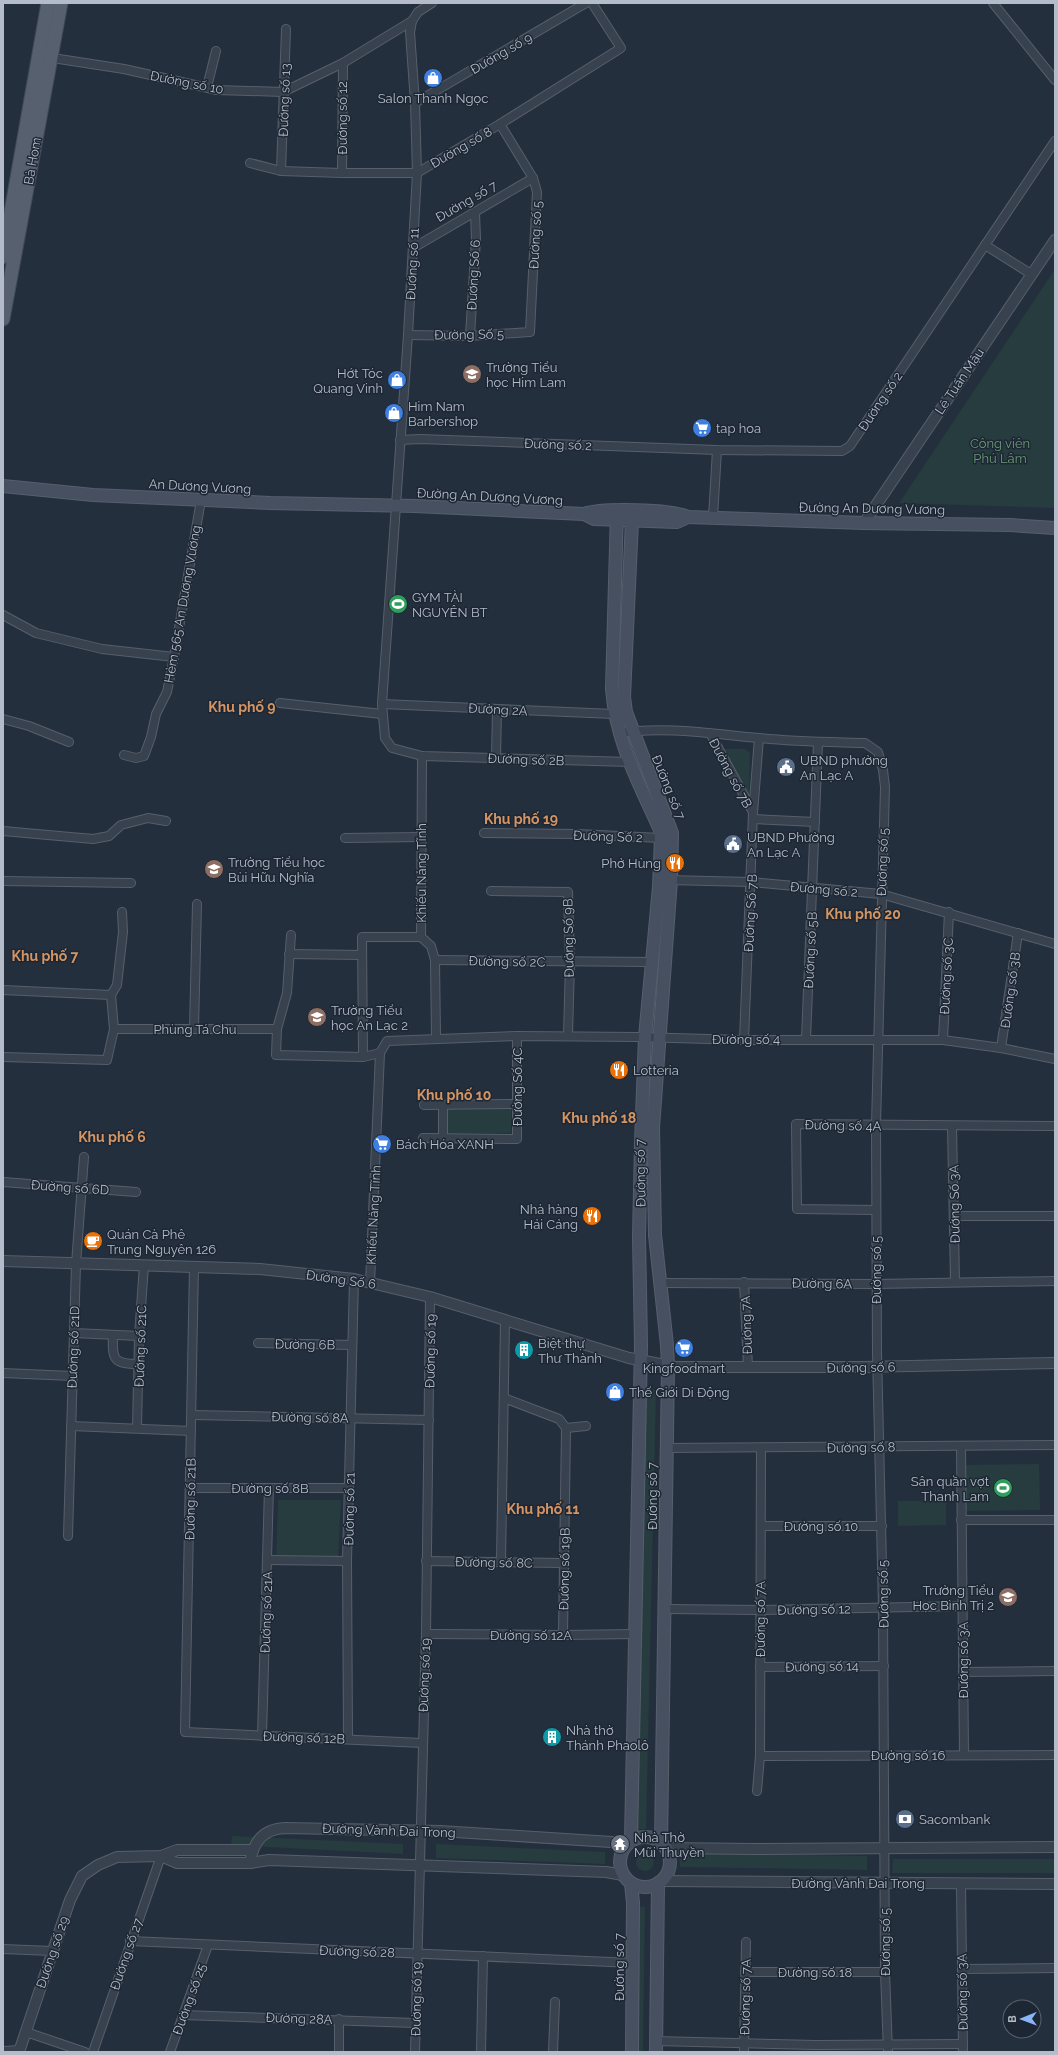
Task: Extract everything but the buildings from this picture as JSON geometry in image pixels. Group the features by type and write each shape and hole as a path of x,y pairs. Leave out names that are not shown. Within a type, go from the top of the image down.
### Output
{"main road":[{"name":"Bà Hom","path":"3,257 48,3"},
{"name":"Bà Hom","path":"3,319 61,3"},
{"name":"An Dương Vương","path":"3,486 93,495 395,507"},
{"name":"Đường An Dương Vương","path":"395,507 584,514 594,510 617,515 677,522 688,517 713,517 864,523 1010,525 1055,528"},
{"name":"Đường số 7","path":"617,515 612,689 614,714 619,733 630,762 660,830 665,880 659,1037 653,1128 655,1235 668,1366 666,1448 664,1845"},
{"name":"Đường số 7","path":"629,1841 636,1634 641,1360 639,1237 645,1037 651,962 672,833 632,731 626,712 624,697 633,516"},
{"path":"656,2046 660,1882 669,1867 670,1859 664,1845 647,1836 629,1841 622,1850 619,1858 620,1867 627,1879 644,1887 660,1882"},
{"name":"Đường số 7","path":"627,1879 633,1904 632,2052"}],"street":[{"name":"Đường số 10","path":"38,55 124,69 217,90 283,92 343,63 412,21 413,16 420,6 432,3"},
{"name":"Đường số 9","path":"415,103 586,3"},
{"name":"Đường số 8","path":"250,163 281,171 342,174 416,173 500,124 621,48 592,3"},
{"path":"992,3 1055,80"},
{"name":"Đường số 11","path":"395,507 408,335 416,173 415,103 410,32 412,21"},
{"name":"Đường số 13","path":"281,171 286,29"},
{"path":"207,87 216,51"},
{"name":"Đường số 12","path":"342,174 343,63"},
{"name":"Đường số 5","path":"500,124 533,178 537,192 530,332"},
{"name":"Đường số 2","path":"400,440 420,439 717,450 842,451 850,446 1055,141"},
{"name":"Đường số 7","path":"413,248 533,178"},
{"name":"Đường Số 6","path":"470,336 476,239 475,213"},
{"name":"Lê Tuấn Mậu","path":"864,523 1055,240"},
{"path":"985,245 1031,274"},
{"name":"Đường Số 5","path":"408,335 470,336 530,332"},
{"path":"713,517 717,450"},
{"name":"Hẻm 565 An Dương Vương","path":"124,755 136,758 144,756 151,737 156,714 167,692 201,500"},
{"path":"395,507 382,714 385,738 392,748 422,756"},
{"path":"3,615 36,633 102,649 174,657"},
{"path":"280,703 382,714"},
{"name":"Đường 2A","path":"382,704 614,714"},
{"path":"496,758 497,710"},
{"path":"3,718 29,726 69,742"},
{"name":"Đường số 5","path":"619,733 632,731 710,733 818,742 865,743 878,752 883,770 885,787 880,894 876,1125 876,1284 882,1526 886,1848 885,1972 887,2048"},
{"name":"Đường số 7B","path":"710,733 754,816"},
{"name":"Đường Số 7B","path":"744,1040 759,738"},
{"name":"Đường số 5B","path":"806,1039 818,742"},
{"name":"Đường số 2B","path":"422,756 630,762"},
{"name":"Khiếu Năng Tĩnh","path":"422,756 421,938 431,946 435,960 436,1038"},
{"path":"754,816 815,822"},
{"path":"3,831 94,839 109,836 121,825 148,818 166,821"},
{"name":"Đường Số 2","path":"484,833 578,834 661,838"},
{"path":"345,838 421,837"},
{"name":"Đường số 2","path":"665,880 751,882 880,894 949,912 1055,944"},
{"path":"3,881 131,883"},
{"name":"Đường Số 9B","path":"491,891 568,892 570,962 568,1036"},
{"path":"194,1029 197,904"},
{"path":"3,1057 107,1060 114,1030 111,995 117,985 123,932 122,912"},
{"name":"Đường số 3C","path":"944,1040 949,912"},
{"name":"Đường số 3B","path":"1001,1048 1018,933"},
{"path":"290,935 286,993 277,1029 276,1055 363,1057 380,1053 387,1041 436,1038"},
{"path":"363,1057 362,937 421,938"},
{"path":"289,954 362,955"},
{"name":"Đường số 2C","path":"435,960 651,962"},
{"path":"3,990 111,995"},
{"name":"Phùng Tá Chu","path":"114,1030 277,1029"},
{"name":"Đường Số 4C","path":"423,1138 517,1139 517,1036"},
{"name":"Đường số 4","path":"436,1038 568,1036 744,1040 944,1040 1001,1048 1055,1059"},
{"name":"Khiếu Năng Tĩnh","path":"370,1283 380,1053"},
{"name":"Đường Số 4C","path":"424,1105 517,1104"},
{"path":"443,1105 443,1139"},
{"name":"Đường số 4A","path":"876,1210 797,1210 796,1124 1055,1126"},
{"name":"Đường Số 3A","path":"952,1126 955,1282"},
{"name":"Đường số 21D","path":"68,1536 71,1477 72,1376 76,1264 84,1157"},
{"name":"Đường số 6D","path":"3,1182 136,1192"},
{"path":"954,1216 1055,1216"},
{"name":"Đường Số 6","path":"3,1261 260,1269 354,1279 430,1297 505,1321 641,1360 668,1366"},
{"name":"Đường số 21C","path":"137,1428 139,1336 144,1265"},
{"name":"Đường số 21B","path":"185,1732 194,1266"},
{"name":"Đường số 21","path":"348,1738 347,1561 354,1279"},
{"name":"Đường 6A","path":"660,1283 744,1282 876,1284 1055,1281"},
{"name":"Đường 7A","path":"744,1282 748,1367"},
{"name":"Đường số 19","path":"415,2052 426,1634 430,1297"},
{"path":"502,1561 505,1321"},
{"path":"74,1333 139,1336"},
{"path":"113,1335 112,1352 116,1360 124,1364 138,1364"},
{"name":"Đường 6B","path":"258,1343 352,1345"},
{"name":"Đường số 6","path":"668,1366 877,1367 1055,1363"},
{"path":"3,1373 72,1376"},
{"path":"504,1398 559,1419 566,1428 586,1426"},
{"name":"Đường số 8A","path":"192,1415 351,1417 429,1420"},
{"path":"71,1426 191,1431"},
{"name":"Đường số 19B","path":"563,1635 566,1428"},
{"name":"Đường số 8","path":"666,1448 1055,1445"},
{"name":"Đường số 3A","path":"961,1446 964,1754"},
{"name":"Đường số 7A","path":"757,1791 760,1756 761,1448"},
{"name":"Đường số 8B","path":"190,1488 349,1488"},
{"name":"Đường số 21A","path":"262,1736 270,1488"},
{"path":"962,1520 1055,1520"},
{"name":"Đường số 10","path":"761,1526 882,1526"},
{"path":"267,1560 347,1561"},
{"name":"Đường số 8C","path":"426,1561 563,1563"},
{"name":"Đường số 12","path":"665,1609 760,1610 963,1606"},
{"name":"Đường số 12A","path":"426,1634 636,1634"},
{"name":"Đường số 14","path":"760,1667 884,1666"},
{"path":"963,1672 1055,1671"},
{"name":"Đường số 12B","path":"185,1732 348,1738 422,1743"},
{"name":"Đường số 16","path":"760,1756 964,1754 1055,1755"},
{"name":"Đường Vành Đai Trong","path":"252,1850 266,1833 280,1828 421,1831 629,1841"},
{"path":"664,1845 756,1849 1055,1847"},
{"path":"161,1856 178,1850 252,1850 250,1863"},
{"name":"Đường số 29","path":"19,2051 52,1951 79,1880 86,1872 101,1863 121,1856 161,1856"},
{"path":"161,1856 177,1864 250,1863 269,1860 606,1872 627,1879"},
{"name":"Đường số 27","path":"92,2052 161,1856"},
{"name":"Đường Vành Đai Trong","path":"660,1882 1055,1884"},
{"name":"Đường số 3A","path":"961,1883 963,2048"},
{"name":"Đường số 28","path":"130,1941 633,1963"},
{"name":"Đường số 7A","path":"744,2052 746,1942"},
{"name":"Đường số 25","path":"170,2052 208,1945"},
{"path":"3,1949 52,1951"},
{"path":"481,2052 483,1956"},
{"path":"962,1969 1055,1968"},
{"name":"Đường số 18","path":"745,1972 885,1972"},
{"path":"553,2052 555,2002"},
{"name":"Đường 28A","path":"183,2015 339,2019 415,2023"},
{"path":"339,2019 339,2052"},
{"path":"26,2032 85,2052"},
{"path":"656,2046 744,2043 816,2048 963,2048"},
{"path":"3,2051 19,2051"}],"green space":[{"name":"Công viên Phú Lâm","path":"1055,269 1055,508 899,503"},
{"path":"725,749 745,749 750,753 749,799 723,753"},
{"path":"511,1108 511,1133 448,1134 448,1109"},
{"path":"646,1390 656,1390 646,1829 635,1829"},
{"name":"Sân quần vợt Thanh Lam","path":"1039,1464 1040,1510 966,1511 966,1465"},
{"path":"278,1500 341,1500 338,1559 276,1559"},
{"path":"898,1501 946,1501 946,1525 898,1526"},
{"path":"232,1836 403,1844 403,1854 231,1845"},
{"path":"436,1844 605,1852 605,1864 436,1858"},
{"path":"645,1853 651,1856 654,1862 651,1868 645,1871 639,1868 636,1862 639,1856"},
{"path":"679,1853 867,1856 867,1870 680,1867"},
{"path":"893,1859 1055,1859 1055,1873 892,1873"},
{"path":"635,1906 645,1907 643,2052 634,2052"}],"place":[{"name":"Salon Thanh Ngọc","path":"433,78"},
{"name":"Trường Tiểu học Him Lam","path":"472,374"},
{"name":"Hớt Tóc Quang Vinh","path":"397,380"},
{"name":"Him Nam Barbershop","path":"394,413"},
{"name":"tap hoa","path":"702,428"},
{"name":"GYM TÀI NGUYÊN BT","path":"398,604"},
{"name":"UBND phường An Lạc A","path":"786,767"},
{"name":"UBND Phường An Lạc A","path":"733,844"},
{"name":"Phở Hùng","path":"675,863"},
{"name":"Trường Tiểu học Bùi Hữu Nghĩa","path":"214,869"},
{"name":"Trường Tiểu học An Lạc 2","path":"317,1017"},
{"name":"Lotteria","path":"619,1070"},
{"name":"Bách Hóa XANH","path":"382,1144"},
{"name":"Nhà hàng Hải Cảng","path":"592,1216"},
{"name":"Quán Cà Phê Trung Nguyên 126","path":"93,1241"},
{"name":"Kingfoodmart","path":"684,1348"},
{"name":"Biệt thự Thư Thành","path":"524,1350"},
{"name":"Thế Giới Di Động","path":"615,1392"},
{"name":"Sân quần vợt Thanh Lam","path":"1003,1488"},
{"name":"Trường Tiểu Học Bình Trị 2","path":"1008,1597"},
{"name":"Nhà thờ Thánh Phaolô","path":"552,1737"},
{"name":"Sacombank","path":"905,1819"},
{"name":"Nhà Thờ Mũi Thuyền","path":"620,1844"}],"district":[{"name":"Khu phố 9","path":"242,707"},
{"name":"Khu phố 19","path":"521,819"},
{"name":"Khu phố 20","path":"863,914"},
{"name":"Khu phố 7","path":"45,956"},
{"name":"Khu phố 10","path":"454,1095"},
{"name":"Khu phố 18","path":"599,1118"},
{"name":"Khu phố 6","path":"112,1137"},
{"name":"Khu phố 11","path":"543,1509"}]}
